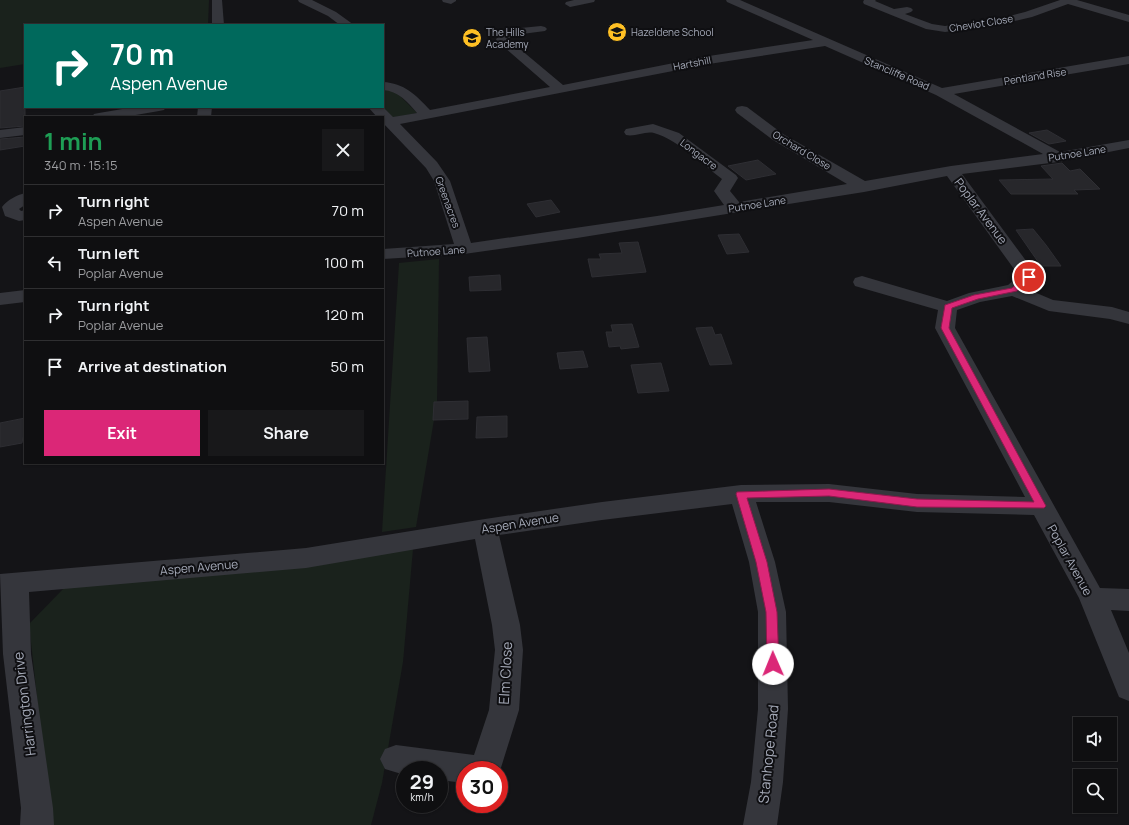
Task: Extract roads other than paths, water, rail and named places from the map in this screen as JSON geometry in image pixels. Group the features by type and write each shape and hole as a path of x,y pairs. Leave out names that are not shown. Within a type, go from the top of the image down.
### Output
{"street":[{"path":"217,0 218,24"},
{"path":"570,4 590,0"},
{"name":"Stancliffe Road","path":"731,0 941,92 1058,157"},
{"name":"Cheviot Close","path":"871,0 868,2 872,5 930,27 945,29 1021,17 1067,1"},
{"path":"310,1 347,24"},
{"path":"893,13 906,11 909,8 895,1"},
{"path":"1067,1 1129,19"},
{"path":"1108,13 1122,8"},
{"path":"541,29 514,27 502,37 502,40 560,89"},
{"name":"Hartshill","path":"390,122 709,60 825,42"},
{"name":"Pentland Rise","path":"941,92 1129,60"},
{"path":"384,86 396,87 402,90 426,114"},
{"path":"105,116 153,108"},
{"name":"Greenacres","path":"376,108 432,165 442,181 464,249"},
{"name":"Orchard Close","path":"742,110 778,137 864,187"},
{"name":"Longacre","path":"631,132 653,128 674,136 730,178 722,191 735,208"},
{"path":"0,134 24,131"},
{"name":"Putnoe Lane","path":"384,254 464,249 657,221 951,171 1058,157 1129,144"},
{"name":"Poplar Avenue","path":"951,171 1029,277 1014,290"},
{"path":"24,198 18,200 10,207 11,212 19,216 24,216"},
{"path":"862,282 948,307 976,297 1014,290 1049,305 1112,313 1129,318"},
{"path":"0,299 24,296"},
{"name":"Poplar Avenue","path":"948,307 945,328 1092,598 1129,688"},
{"name":"Aspen Avenue","path":"8,584 306,558 602,510 741,494 829,492 917,503 1041,506"},
{"name":"Stanhope Road","path":"741,494 762,562 772,612 773,709 767,782 760,825"},
{"name":"Elm Close","path":"485,528 506,625 509,650 504,710 488,761"},
{"name":"Harrington Drive","path":"8,584 37,808 37,825"},
{"path":"1092,598 1129,600"},
{"path":"396,759 456,767"}],"place":[{"name":"Hazeldene School","path":"617,32"},
{"name":"The Hills Academy","path":"472,38"}]}
